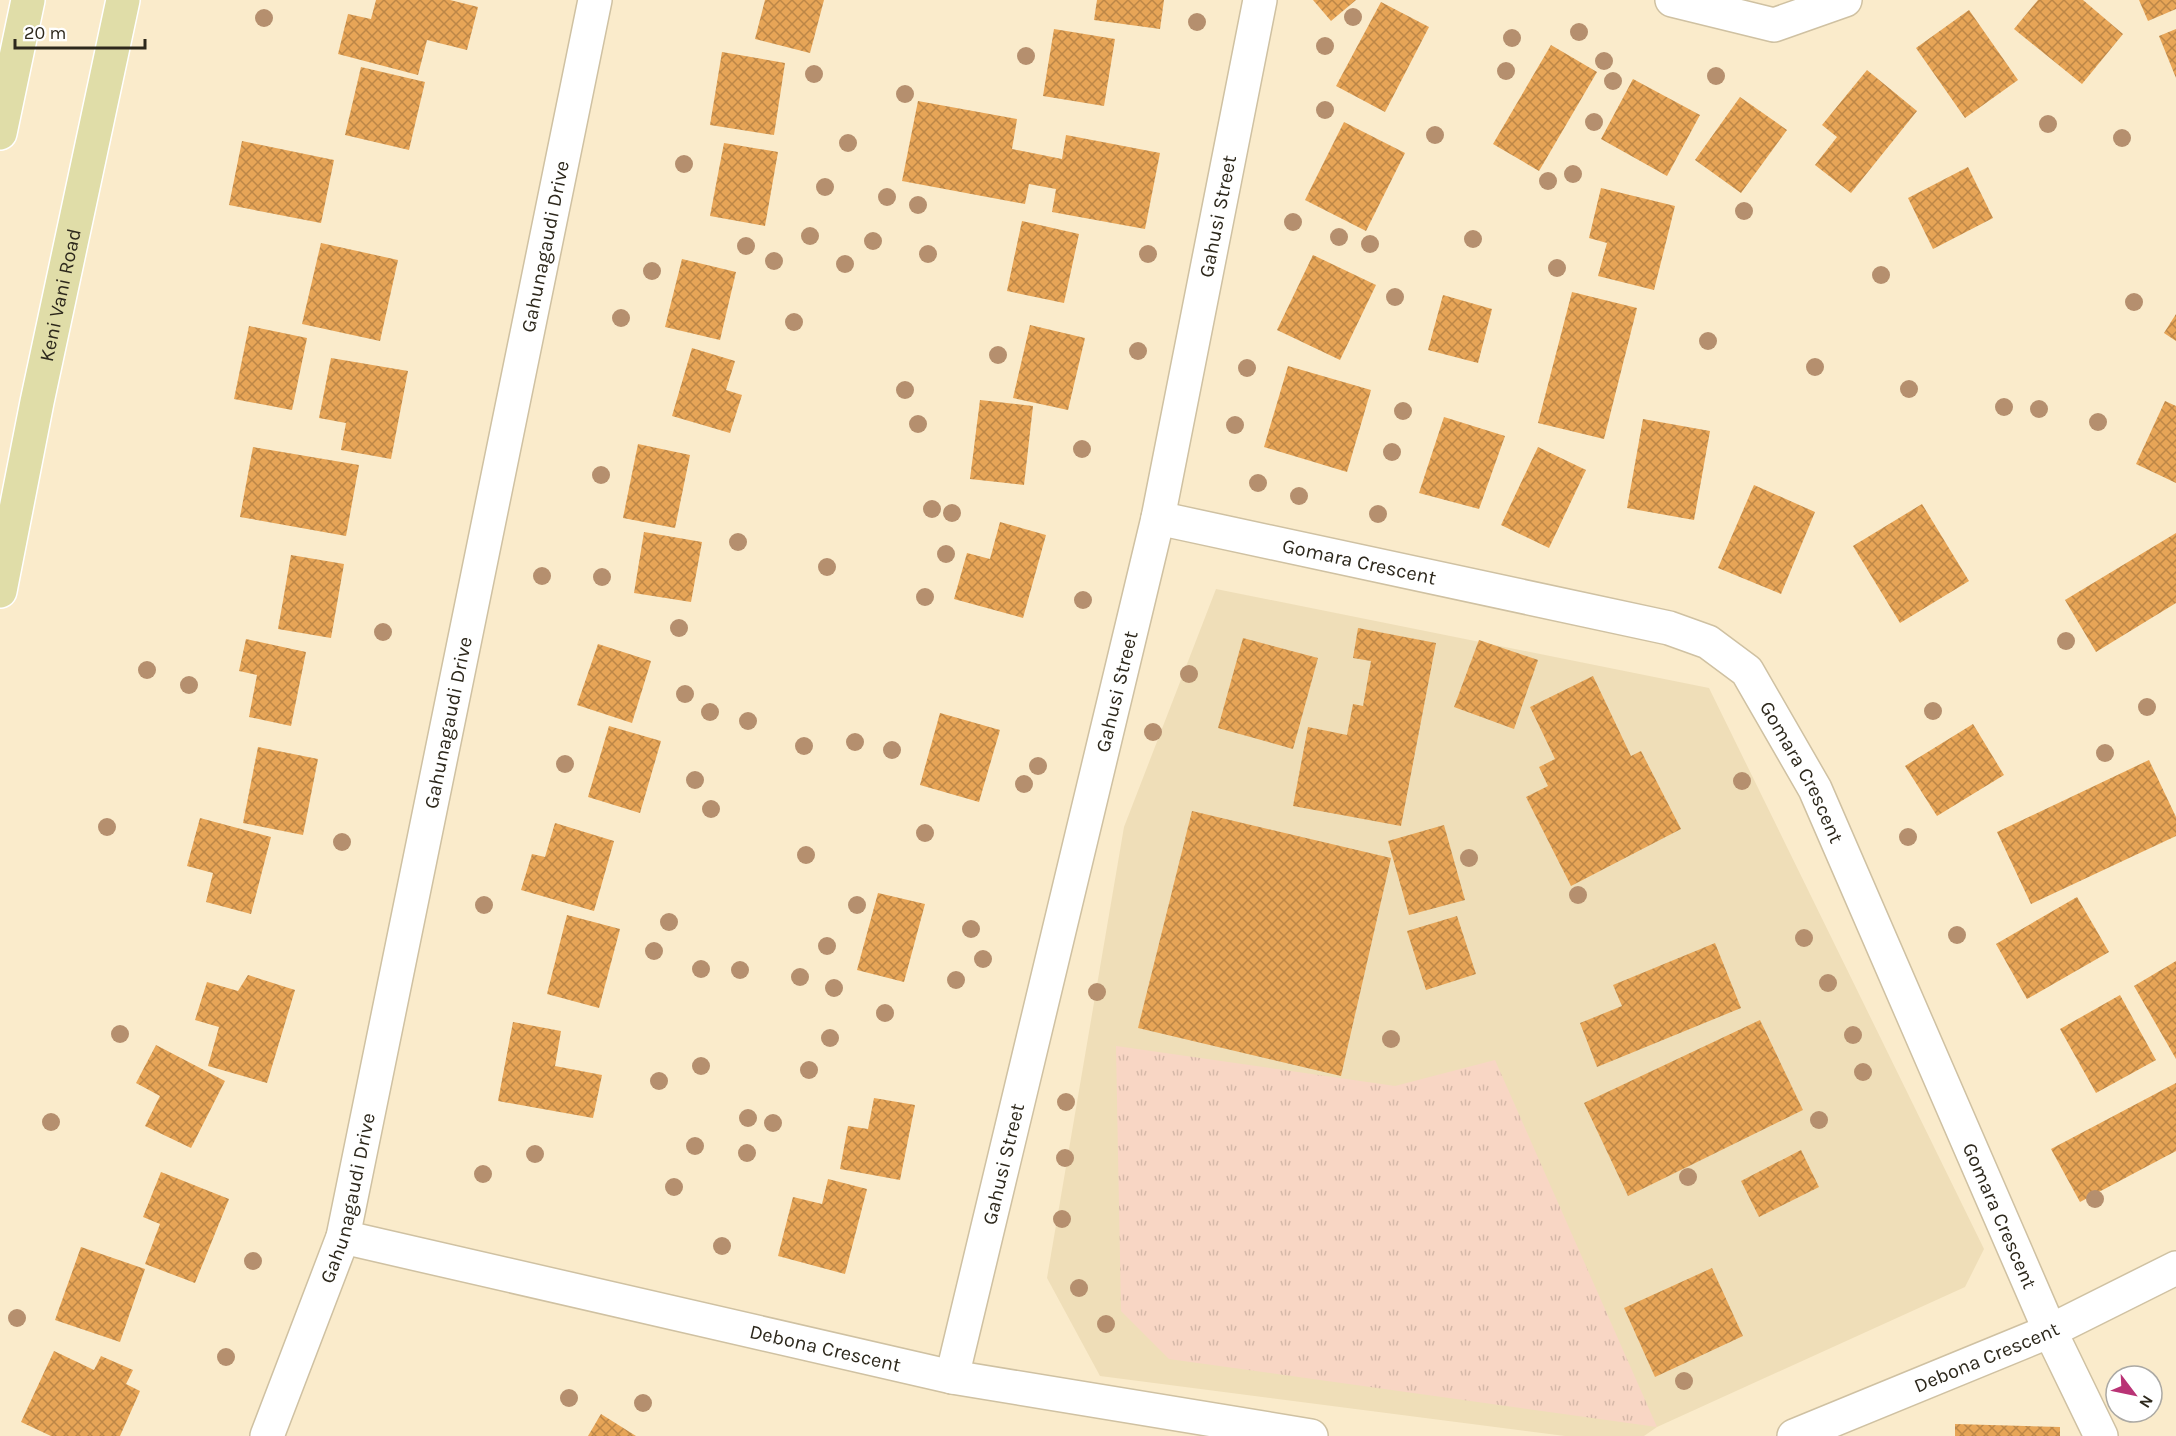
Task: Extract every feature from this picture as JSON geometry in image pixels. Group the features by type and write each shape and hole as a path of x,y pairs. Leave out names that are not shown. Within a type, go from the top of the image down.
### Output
{"main road":[{"path":"0,133 28,0"},
{"name":"Keni Vani Road","path":"0,591 37,402 123,0"}],"street":[{"name":"Gahunagaudi Drive","path":"267,1436 343,1237 595,0"},
{"name":"Gahusi Street","path":"952,1377 1158,518 1260,0"},
{"path":"1672,0 1774,25 1845,0"},
{"name":"Gomara Crescent","path":"1158,518 1669,628 1708,642 1747,671 1815,789 2050,1331 2101,1436"},
{"name":"Debona Crescent","path":"343,1237 952,1377 1311,1436"},
{"name":"Debona Crescent","path":"1794,1436 2050,1331 2176,1268"}],"shaded area":[{"path":"1216,589 1709,688 1984,1249 1965,1287 1657,1427 1644,1436 1565,1436 1100,1376 1047,1278 1124,827"}],"green space":[{"path":"1116,1046 1395,1086 1495,1060 1657,1427 1169,1359 1121,1311"}],"building":[{"path":"376,0 450,0 478,7 467,50 427,40 418,75 338,54 348,14 371,19"},
{"path":"765,0 824,0 810,53 755,39"},
{"path":"1097,0 1164,0 1160,29 1094,20"},
{"path":"1313,0 1356,0 1331,21"},
{"path":"2038,0 2083,0 2123,34 2082,84 2014,29"},
{"path":"2139,0 2176,0 2176,9 2148,21"},
{"path":"1381,2 1429,27 1385,112 1336,86"},
{"path":"1969,10 2018,80 1965,118 1916,48"},
{"path":"1054,29 1115,39 1104,106 1043,96"},
{"path":"2176,29 2176,78 2159,36"},
{"path":"1551,45 1597,72 1539,171 1493,144"},
{"path":"722,52 785,63 774,135 710,125"},
{"path":"361,67 425,82 409,150 345,135"},
{"path":"1867,70 1917,111 1851,193 1815,165 1837,137 1822,125"},
{"path":"1633,79 1700,115 1667,176 1601,139"},
{"path":"1740,97 1787,130 1741,193 1695,160"},
{"path":"918,101 1017,119 1012,149 1062,159 1066,135 1160,153 1145,229 1052,212 1056,189 1029,184 1025,204 902,181"},
{"path":"1344,122 1405,153 1366,231 1305,200"},
{"path":"242,141 334,160 321,223 229,205"},
{"path":"724,143 778,152 765,226 710,216"},
{"path":"1968,167 1993,218 1933,249 1908,198"},
{"path":"1601,188 1675,206 1654,290 1598,276 1607,243 1589,238"},
{"path":"1022,221 1079,234 1064,303 1007,291"},
{"path":"321,243 398,260 380,341 302,324"},
{"path":"1313,255 1376,285 1340,360 1277,330"},
{"path":"682,259 736,272 720,340 665,327"},
{"path":"1572,292 1637,308 1604,439 1538,423"},
{"path":"1443,295 1492,309 1478,363 1428,350"},
{"path":"2176,314 2176,341 2164,333"},
{"path":"1030,325 1085,338 1068,410 1013,398"},
{"path":"249,326 307,338 292,410 234,399"},
{"path":"692,348 735,361 726,390 742,395 730,433 672,416"},
{"path":"331,358 408,371 391,459 341,450 346,423 319,418"},
{"path":"1288,366 1371,390 1347,472 1264,447"},
{"path":"980,400 1033,406 1024,485 970,479"},
{"path":"2165,401 2176,406 2176,483 2136,464"},
{"path":"1444,417 1505,436 1479,509 1419,493"},
{"path":"1643,419 1710,431 1694,520 1627,508"},
{"path":"638,444 690,455 675,528 623,518"},
{"path":"253,447 359,465 346,536 240,517"},
{"path":"1538,447 1586,470 1549,548 1501,525"},
{"path":"1754,485 1815,512 1781,594 1718,568"},
{"path":"1922,504 1969,581 1900,623 1853,546"},
{"path":"1000,522 1046,535 1023,618 954,599 967,553 990,559"},
{"path":"644,532 702,542 691,602 634,593"},
{"path":"2176,533 2176,603 2096,652 2065,600"},
{"path":"291,555 344,564 331,638 278,629"},
{"path":"1358,628 1436,643 1401,826 1293,806 1308,727 1347,735 1353,704 1363,706 1371,661 1353,658"},
{"path":"1243,638 1318,658 1293,749 1218,728"},
{"path":"246,639 306,652 291,726 249,717 257,675 239,671"},
{"path":"1479,640 1538,660 1514,729 1454,707"},
{"path":"598,644 651,661 632,723 577,705"},
{"path":"1593,676 1631,756 1641,751 1681,829 1571,886 1526,797 1548,786 1539,767 1555,759 1530,707"},
{"path":"940,713 1000,730 979,802 920,785"},
{"path":"1973,724 2004,775 1937,816 1905,766"},
{"path":"609,726 661,741 640,813 588,797"},
{"path":"258,747 318,759 303,835 243,823"},
{"path":"2149,760 2176,817 2176,836 2031,904 1997,832"},
{"path":"1192,811 1391,858 1341,1076 1138,1028"},
{"path":"200,818 271,837 251,914 206,902 213,873 187,866"},
{"path":"555,823 614,841 594,911 521,890 532,854 545,857"},
{"path":"1444,825 1465,900 1409,915 1388,841"},
{"path":"878,893 925,904 904,982 857,970"},
{"path":"2077,897 2109,952 2027,999 1996,944"},
{"path":"567,915 620,929 599,1008 547,994"},
{"path":"1457,916 1476,974 1426,990 1407,931"},
{"path":"1715,943 1741,1008 1597,1067 1580,1023 1622,1006 1613,985"},
{"path":"2176,961 2176,1059 2134,986"},
{"path":"248,975 295,990 267,1083 208,1066 219,1027 195,1020 207,982 238,991"},
{"path":"2120,995 2156,1060 2096,1093 2060,1029"},
{"path":"1760,1020 1803,1110 1628,1196 1584,1103"},
{"path":"513,1022 561,1031 555,1066 602,1075 593,1118 498,1101"},
{"path":"156,1045 225,1081 191,1148 145,1126 160,1096 136,1083"},
{"path":"2176,1083 2176,1151 2080,1202 2051,1149"},
{"path":"874,1098 915,1105 900,1180 840,1169 848,1126 868,1129"},
{"path":"1801,1150 1819,1187 1759,1217 1741,1181"},
{"path":"161,1172 229,1199 195,1283 145,1264 160,1224 143,1217"},
{"path":"828,1179 867,1189 845,1274 778,1256 793,1197 822,1204"},
{"path":"81,1247 145,1269 120,1342 55,1320"},
{"path":"1712,1268 1743,1336 1655,1377 1624,1308"},
{"path":"54,1351 94,1370 101,1356 133,1370 126,1384 140,1391 120,1436 51,1436 21,1422"},
{"path":"601,1414 636,1436 588,1436"},
{"path":"1955,1424 2060,1427 2060,1436 1955,1436"}]}
